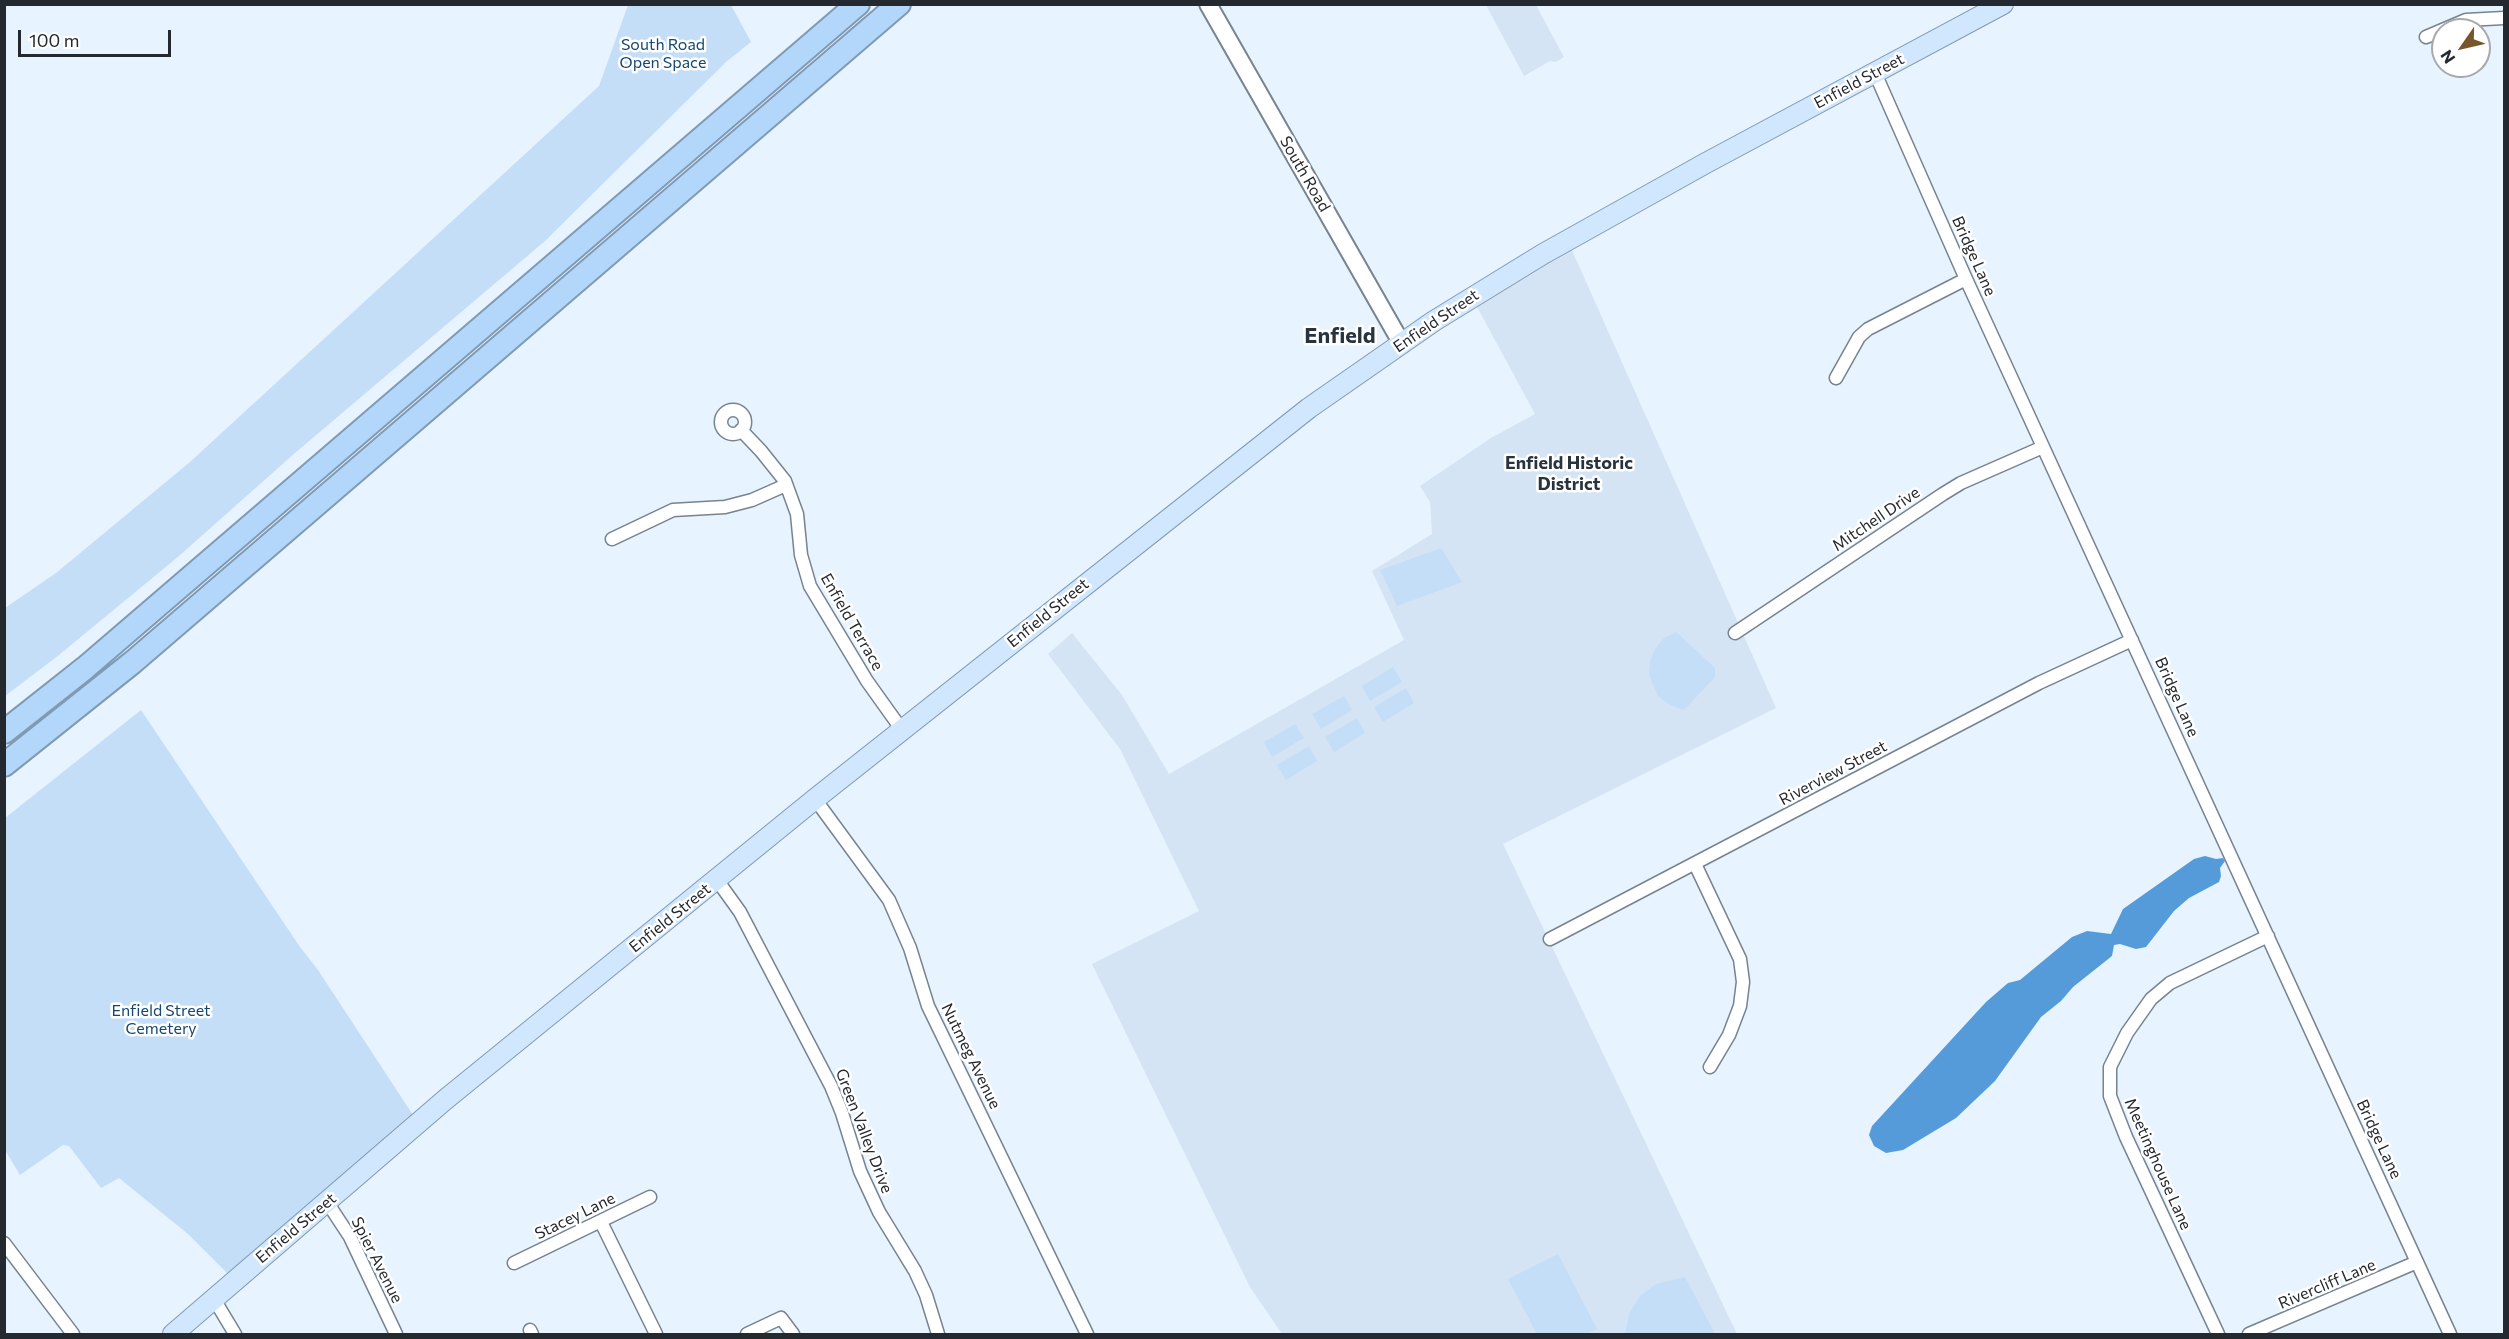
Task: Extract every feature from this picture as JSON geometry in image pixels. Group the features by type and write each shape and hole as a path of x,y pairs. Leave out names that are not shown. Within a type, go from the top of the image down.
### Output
{"highway":[{"path":"4,732 85,668 858,4"},
{"path":"4,765 118,675 899,4"}],"main road":[{"name":"South Road","path":"1208,4 1402,344"},
{"name":"Enfield Street","path":"172,1335 446,1099 815,799 1282,428 1486,287 1593,224 2003,4"}],"street":[{"path":"2426,37 2466,20 2505,18"},
{"name":"Bridge Lane","path":"1875,73 1966,279 2450,1335"},
{"path":"1836,378 1859,337 1868,329 1966,279"},
{"name":"Enfield Terrace","path":"741,430 761,451 786,485 797,514 801,555 810,586 867,681 902,730"},
{"name":"Mitchell Drive","path":"1735,633 1961,483 2043,447"},
{"path":"612,539 673,510 725,507 752,500 786,485"},
{"name":"Riverview Street","path":"1551,939 2039,682 2132,640"},
{"name":"Nutmeg Avenue","path":"815,799 889,900 910,948 928,1006 1087,1335"},
{"path":"1695,864 1740,959 1743,982 1740,1006 1729,1035 1710,1067"},
{"name":"Green Valley Drive","path":"717,880 740,912 831,1086 860,1171 879,1212 915,1270 926,1295 938,1335"},
{"name":"Meetinghouse Lane","path":"2218,1335 2126,1137 2110,1096 2110,1067 2127,1033 2151,999 2170,983 2268,936"},
{"name":"Stacey Lane","path":"514,1263 650,1197"},
{"name":"Spier Avenue","path":"327,1202 350,1237 396,1335"},
{"path":"601,1222 656,1335"},
{"path":"4,1244 73,1335"},
{"name":"Rivercliff Lane","path":"2250,1335 2417,1262"},
{"path":"214,1299 235,1335"},
{"path":"747,1335 781,1318 793,1335"}],"shaded area":[{"path":"1486,5 1536,5 1564,57 1556,62 1550,61 1524,76"},
{"path":"1571,248 1776,708 1503,844 1737,1334 1282,1334 1250,1287 1092,964 1199,911 1120,749 1048,654 1072,633 1122,695 1169,774 1404,640 1372,571 1432,534 1430,502 1420,486 1491,438 1535,414 1476,305"}],"green space":[{"name":"South Road Open Space","path":"628,5 731,5 751,42 726,62 545,241 295,453 179,556 59,655 5,696 5,608 56,573 190,462 599,86"},
{"path":"1441,548 1462,582 1397,606 1380,570"},
{"path":"1676,632 1715,668 1715,677 1684,710 1670,705 1658,696 1649,675 1650,661 1655,649 1664,638"},
{"path":"1393,667 1402,682 1370,701 1362,686"},
{"path":"1406,688 1414,703 1383,722 1374,707"},
{"path":"1344,696 1352,710 1321,729 1312,714"},
{"name":"Enfield Street Cemetery","path":"141,710 300,947 318,970 413,1115 228,1274 188,1234 119,1178 101,1188 69,1146 63,1145 20,1175 5,1150 5,818"},
{"path":"1357,718 1365,733 1334,752 1325,737"},
{"path":"1295,724 1304,738 1272,757 1264,742"},
{"path":"1309,746 1317,761 1286,780 1277,765"},
{"path":"1558,1254 1597,1329 1586,1334 1537,1334 1508,1279"},
{"path":"1685,1277 1715,1334 1625,1334 1629,1313 1640,1296 1656,1284"}],"water":[{"path":"2205,856 2223,858 2225,861 2220,868 2219,882 2189,898 2174,911 2146,947 2136,949 2120,944 2114,945 2112,956 2073,987 2061,1001 2041,1017 1995,1081 1956,1118 1903,1150 1886,1153 1874,1146 1869,1135 1872,1126 1986,1002 2008,983 2020,980 2072,937 2087,931 2111,934 2123,909 2194,859"}],"district":[{"name":"Enfield","path":"1340,336"},
{"name":"Enfield Historic District","path":"1569,473"}]}
